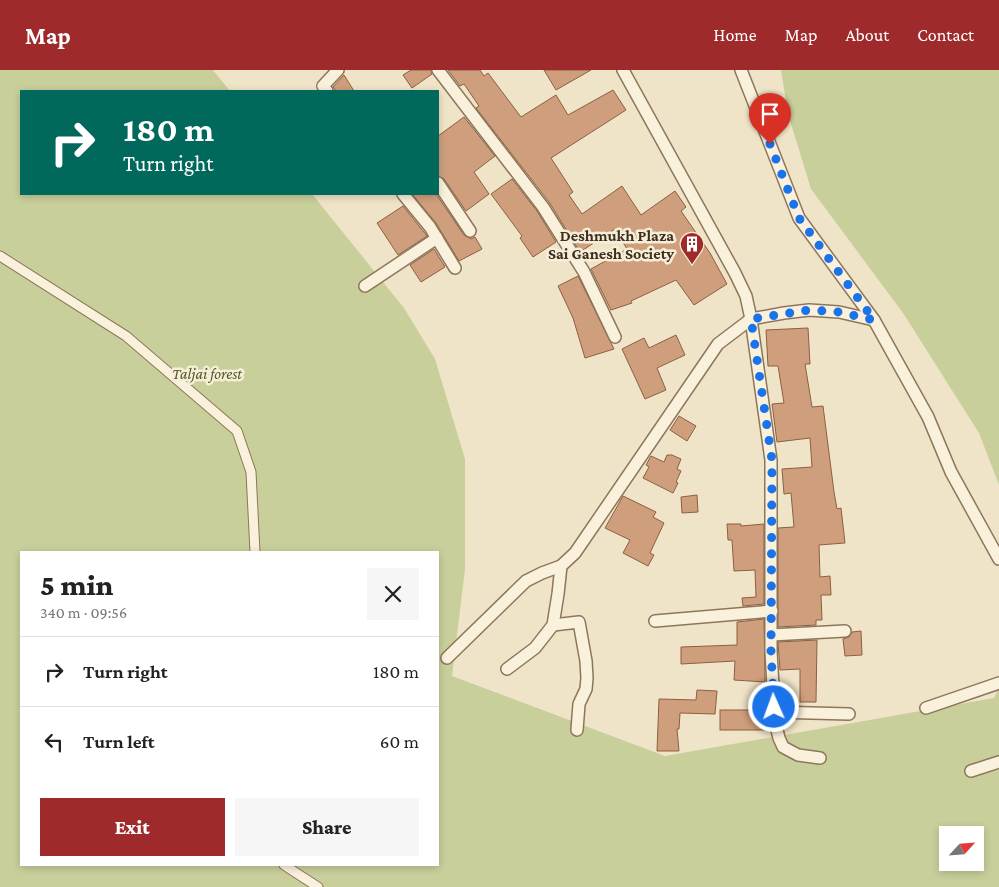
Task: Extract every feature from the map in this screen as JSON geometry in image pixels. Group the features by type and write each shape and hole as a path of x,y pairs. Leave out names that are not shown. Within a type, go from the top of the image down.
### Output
{"street":[{"path":"326,90 323,86 338,70"},
{"path":"438,70 543,207 584,272 615,337"},
{"path":"623,70 736,273 746,296 772,460 774,712 779,738 783,747 798,755 820,758"},
{"path":"741,70 799,218 874,320 928,417 952,472 999,559"},
{"path":"439,185 470,231"},
{"path":"404,195 437,238 455,268"},
{"path":"365,286 437,238"},
{"path":"0,256 126,336 237,431 251,472 255,551"},
{"path":"447,658 526,582 542,573 561,566 575,553 718,344 751,319 809,310 839,312 874,320"},
{"path":"506,669 535,648 553,625 561,566"},
{"path":"655,621 772,611"},
{"path":"553,625 579,622 587,678 586,688 579,704 577,730"},
{"path":"772,635 845,631"},
{"path":"926,708 999,683"},
{"path":"774,712 849,714"},
{"path":"971,771 999,762"},
{"path":"286,866 318,887"}],"green space":[{"name":"Taljai forest","path":"0,70 213,70 229,90 20,90 20,195 313,195 404,308 435,359 465,459 465,569 452,676 665,756 994,698 999,688 999,887 0,887"},
{"path":"781,70 999,70 999,485 979,433 903,313 811,189 788,114"}],"building":[{"path":"411,70 431,70 432,74 412,88 403,75"},
{"path":"448,70 480,70 484,76 488,73 521,117 556,95 568,115 613,90 626,110 551,158 573,192 569,195 582,214 622,186 641,215 675,191 686,207 681,211 710,253 727,284 694,305 676,280 631,301 632,303 611,310 591,269 627,249 615,229 580,252 549,202 476,108 479,106 464,84 460,86"},
{"path":"544,70 591,70 556,90"},
{"path":"344,75 353,90 335,90 333,87"},
{"path":"464,117 495,156 474,172 489,194 466,211 444,179 439,176 439,135"},
{"path":"512,179 537,211 556,242 533,257 520,238 522,236 491,194"},
{"path":"413,195 437,195 464,235 471,239 475,237 482,249 459,261 436,223"},
{"path":"403,206 427,236 398,255 377,223"},
{"path":"434,249 445,267 421,282 410,265"},
{"path":"578,276 614,349 585,358 573,318 558,286"},
{"path":"808,328 810,364 805,364 812,407 823,406 834,492 837,509 841,508 845,543 819,545 820,577 830,576 831,595 821,595 822,620 816,620 816,625 778,627 778,528 794,527 791,493 784,494 782,469 812,467 810,438 777,442 772,404 784,403 778,366 768,366 766,330"},
{"path":"676,335 685,355 657,368 666,390 645,399 622,349 644,338 649,348"},
{"path":"679,416 696,426 687,441 670,430"},
{"path":"667,455 681,459 677,469 681,471 673,493 643,478 649,467 646,465 651,456 664,462"},
{"path":"697,495 698,512 682,513 681,497"},
{"path":"623,496 656,512 653,517 664,523 650,553 654,555 648,566 623,553 630,540 605,528"},
{"path":"727,524 741,524 741,526 764,524 764,604 743,606 742,598 756,597 755,570 734,571 732,540 728,540"},
{"path":"764,619 765,682 734,680 735,661 681,664 681,647 737,645 737,622"},
{"path":"861,631 862,655 845,656 843,639 849,637 852,632"},
{"path":"817,640 816,702 800,702 800,669 780,670 778,642"},
{"path":"697,690 717,691 715,714 680,713 679,729 677,729 679,751 657,751 659,699 696,700"},
{"path":"720,710 765,710 765,730 720,730"}],"place":[{"name":"Deshmukh Plaza Sai Ganesh Society","path":"692,265"}],"route":[{"path":"770,144 799,218 874,320 839,312 809,310 784,312 751,319 772,460 771,651 774,707"}]}
